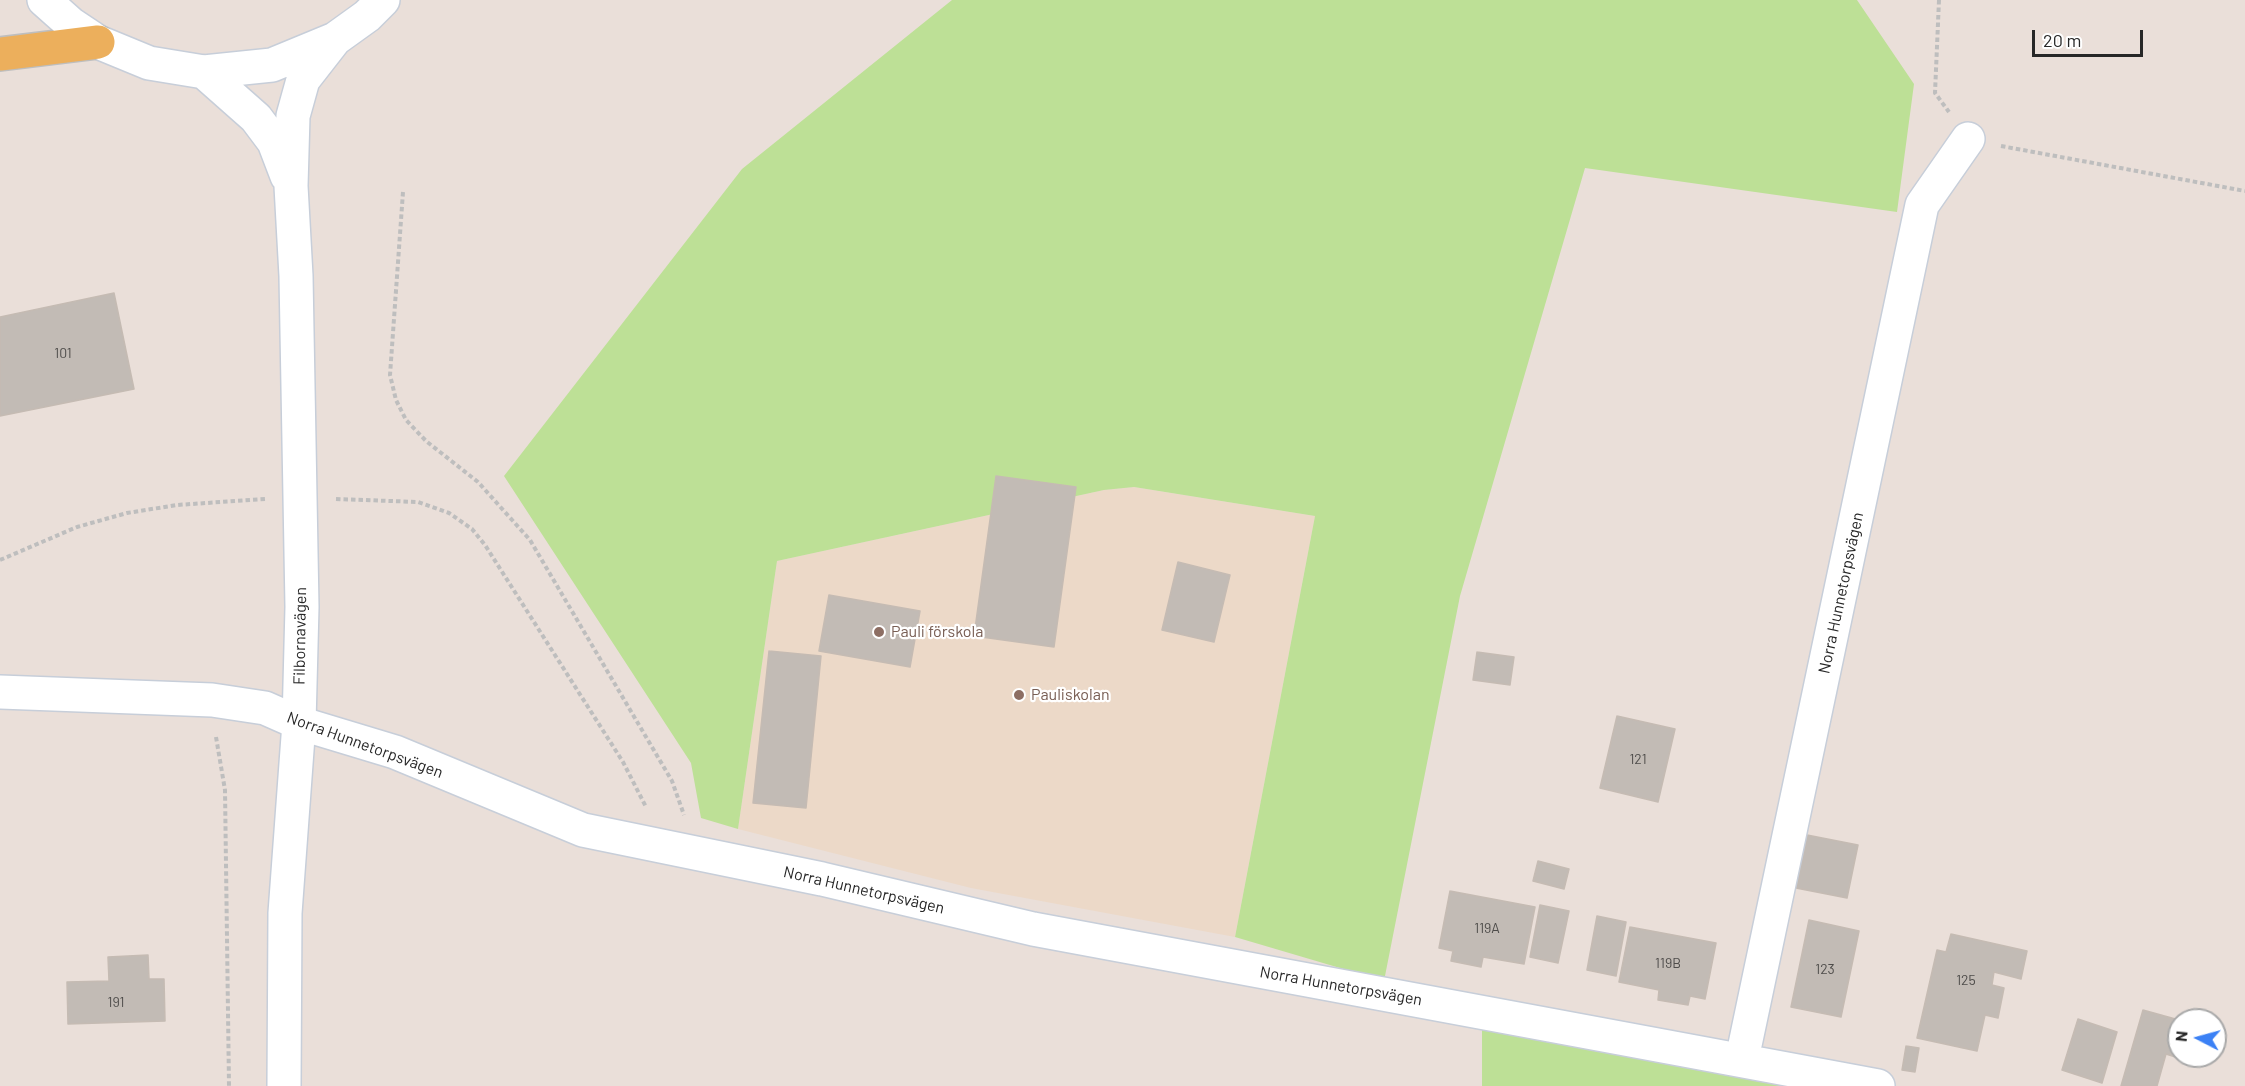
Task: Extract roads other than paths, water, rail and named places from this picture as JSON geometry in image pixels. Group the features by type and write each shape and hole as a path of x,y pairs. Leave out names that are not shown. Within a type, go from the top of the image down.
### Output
{"main road":[{"path":"0,54 98,42"}],"street":[{"path":"45,1 70,24 98,42 149,63 204,72 272,65 335,39 367,16 383,0"},
{"name":"Filbornavägen","path":"284,1086 285,913 299,723 301,595 296,276 291,186 293,116 303,80 335,39"},
{"name":"Filbornavägen","path":"204,72 256,118 274,142 291,186"},
{"name":"Norra Hunnetorpsvägen","path":"1742,1059 1922,204 1968,139"},
{"name":"Norra Hunnetorpsvägen","path":"0,692 212,700 265,708 299,723 395,752 583,830 822,879 1033,929 1878,1086"}],"place":[{"name":"Pauli förskola","path":"879,632"},
{"name":"Pauliskolan","path":"1019,695"}]}
